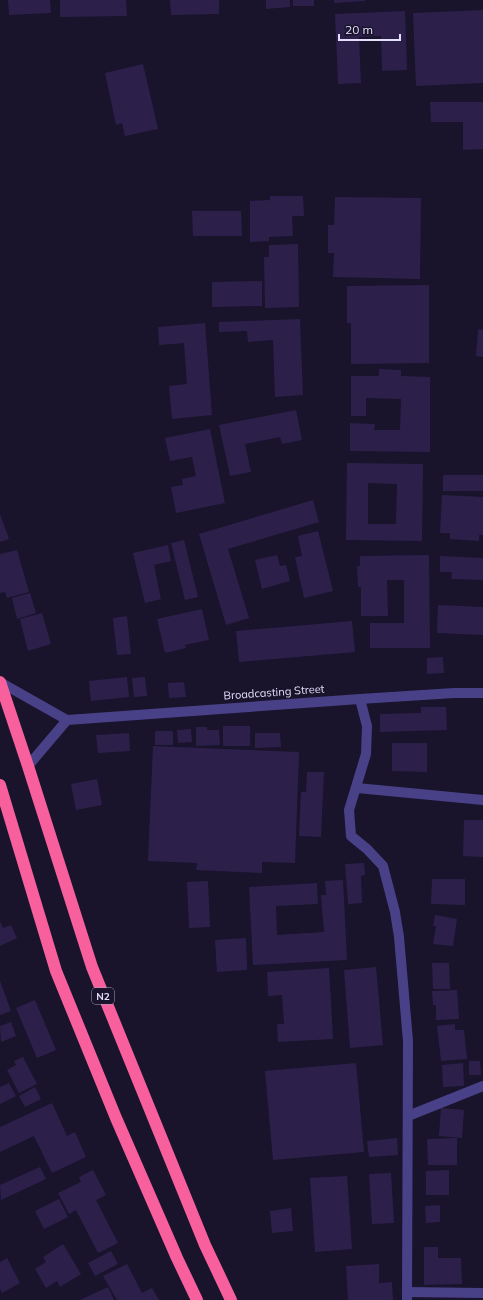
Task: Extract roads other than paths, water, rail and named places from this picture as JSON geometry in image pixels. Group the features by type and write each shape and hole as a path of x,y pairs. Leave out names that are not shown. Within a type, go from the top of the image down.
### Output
{"highway":[{"name":"N2","path":"0,682 92,967 205,1245 231,1300"},
{"path":"0,785 56,971 116,1118 197,1300"}],"street":[{"path":"0,682 67,720 28,766"},
{"name":"Broadcasting Street","path":"67,720 360,698 483,693"},
{"path":"360,698 367,726 366,754 349,810 351,836 367,849 383,866 395,912 399,937 408,1041 407,1296 483,1293"},
{"path":"356,788 483,800"},
{"path":"408,1116 483,1086"}]}
